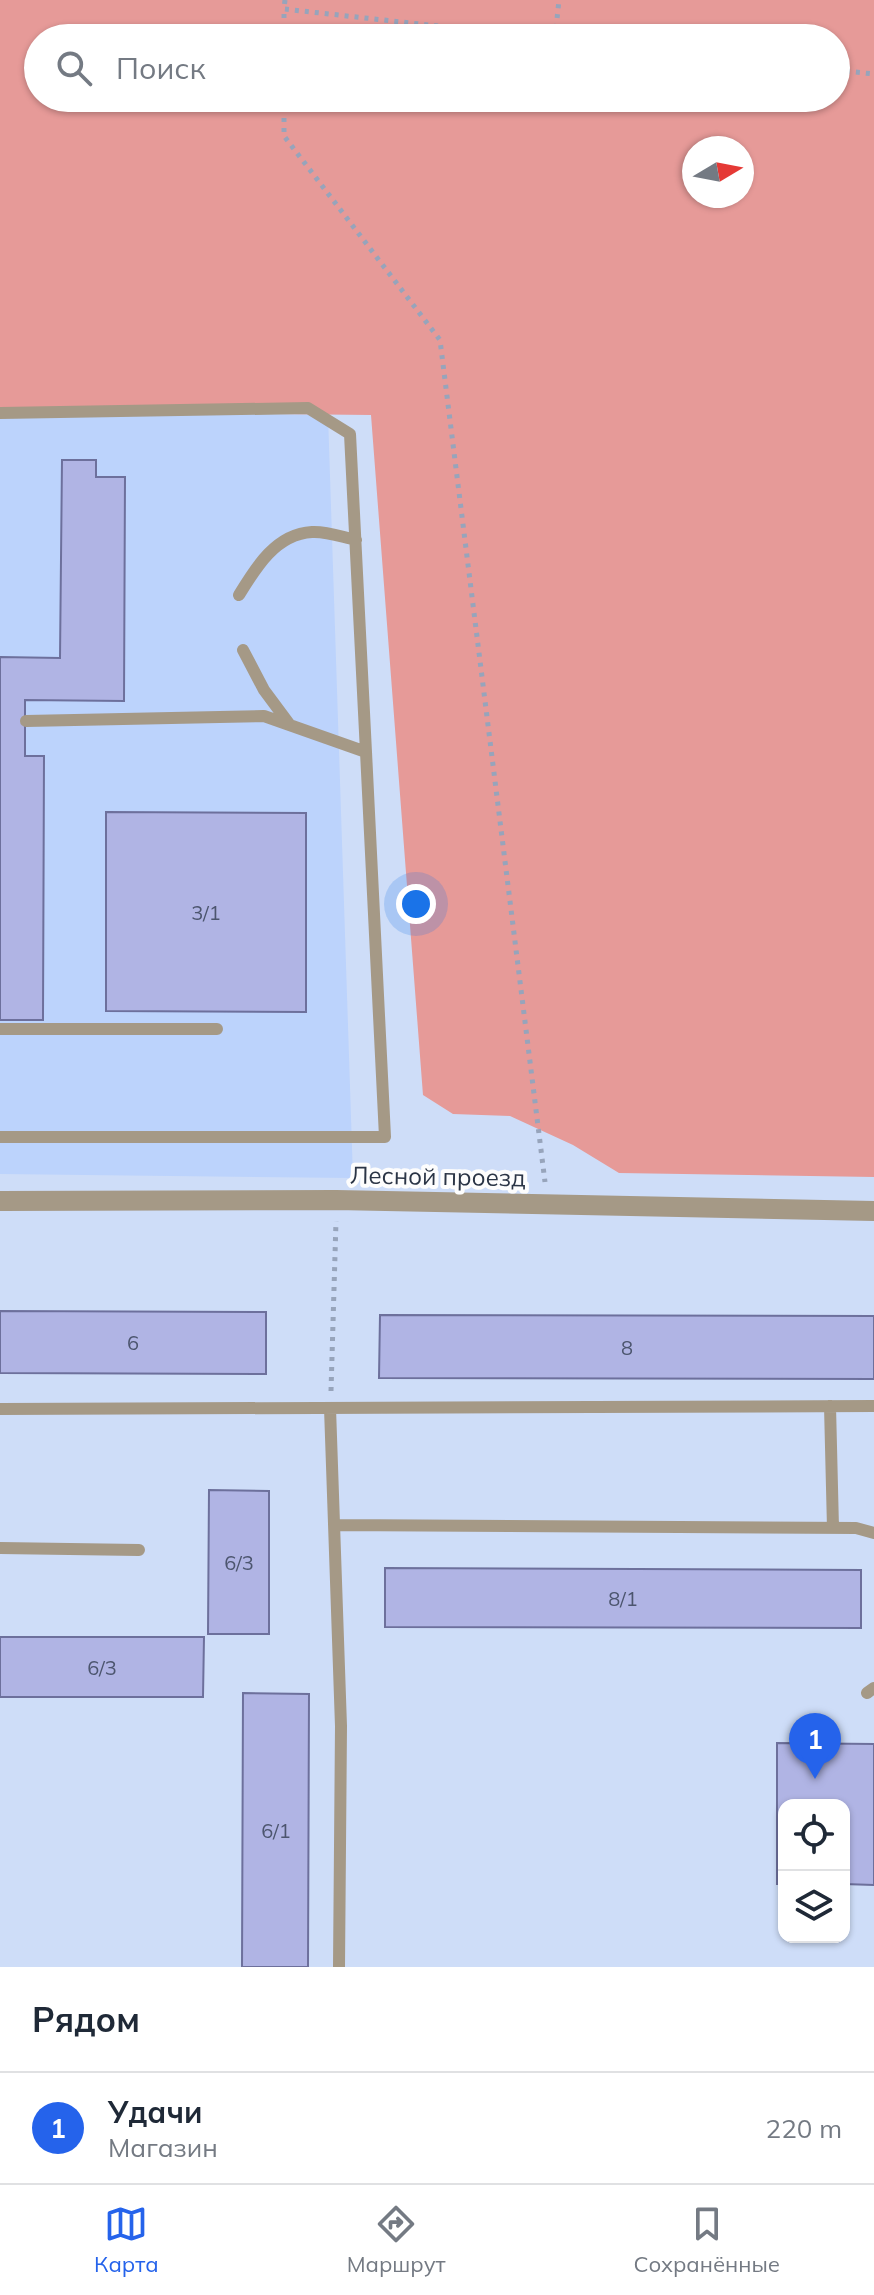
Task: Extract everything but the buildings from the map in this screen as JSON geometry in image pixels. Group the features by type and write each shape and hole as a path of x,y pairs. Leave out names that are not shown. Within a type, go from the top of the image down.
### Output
{"street":[{"name":"Лесной проезд","path":"0,1201 336,1200 874,1211"}],"lane":[{"path":"0,413 308,408 350,434 385,1137 0,1137"},
{"path":"239,595 258,565 287,538 313,531 356,540"},
{"path":"243,650 264,690 290,725"},
{"path":"26,721 264,716 366,752"},
{"path":"0,1029 217,1029"},
{"path":"830,1406 833,1528"},
{"path":"0,1409 874,1406"},
{"path":"330,1408 341,1726 339,1967"},
{"path":"334,1525 856,1528 874,1533"},
{"path":"0,1548 139,1550"}],"path":[{"path":"284,24 285,0"},
{"path":"556,24 559,0"},
{"path":"284,9 420,24"},
{"path":"850,71 874,74"},
{"path":"284,112 284,136 440,340 548,1205"},
{"path":"330,1408 336,1200"}],"shaded area":[{"path":"0,0 874,0 874,1177 619,1173 573,1145 510,1116 453,1114 423,1095 371,415 0,411"},
{"path":"0,411 328,415 353,1178 0,1174"}],"place":[{"name":"Удачи","path":"815,1779"}]}
